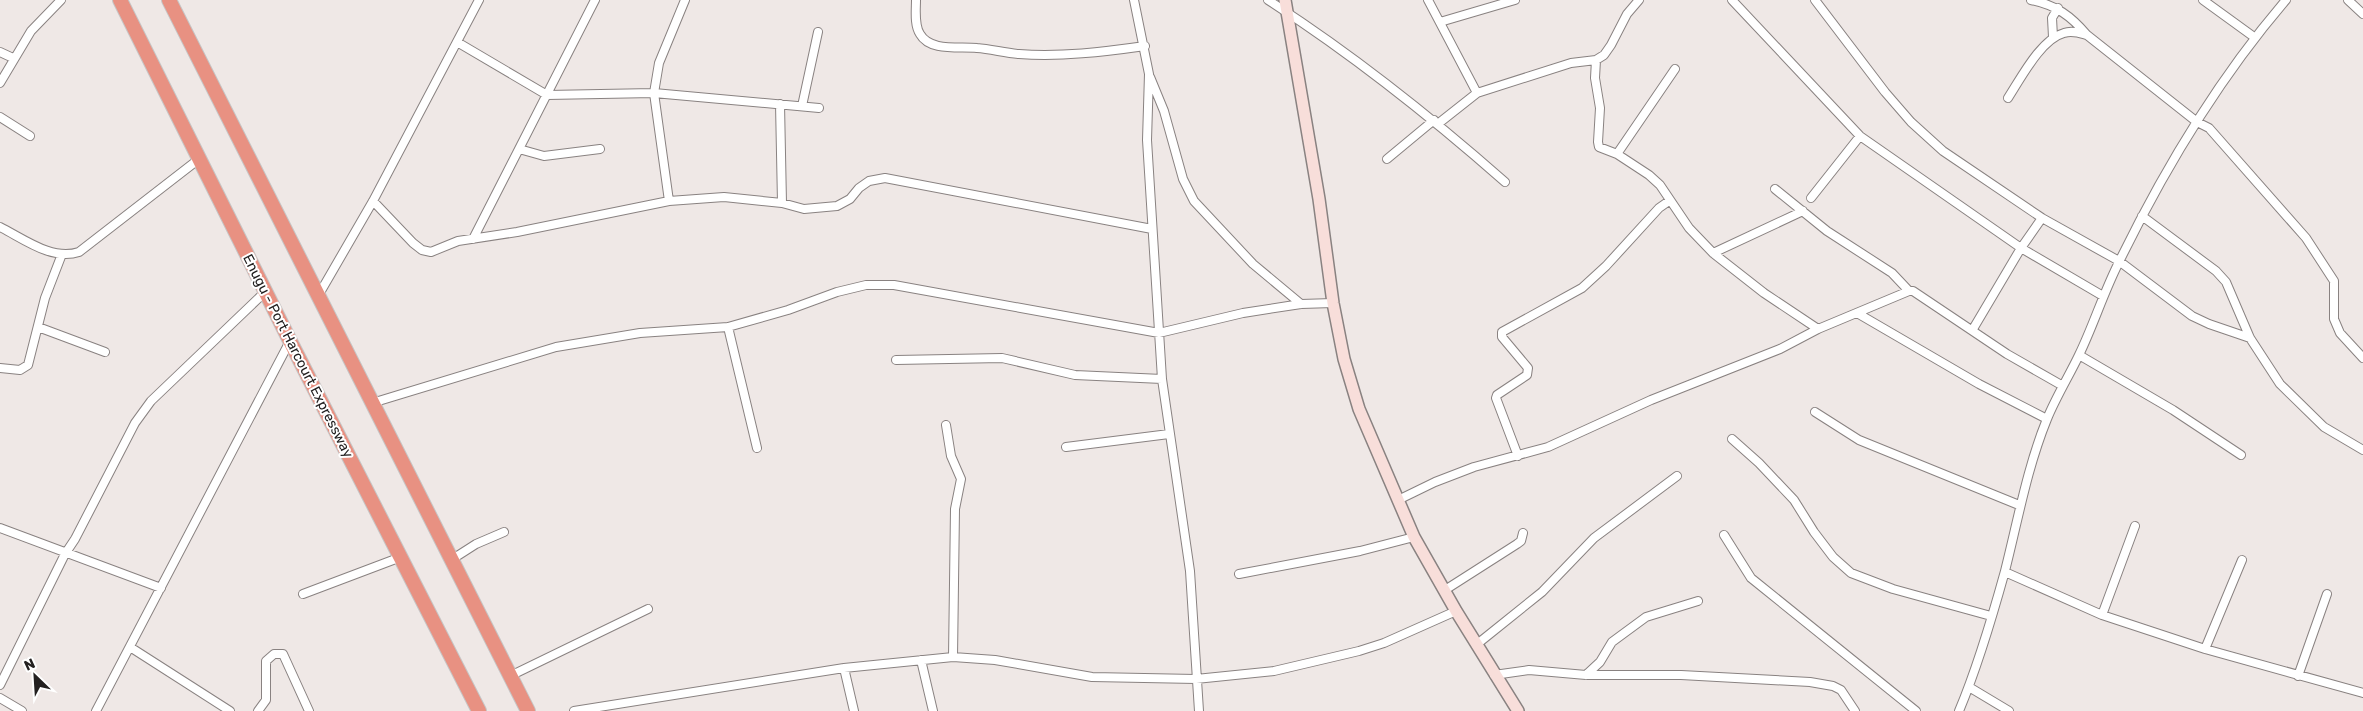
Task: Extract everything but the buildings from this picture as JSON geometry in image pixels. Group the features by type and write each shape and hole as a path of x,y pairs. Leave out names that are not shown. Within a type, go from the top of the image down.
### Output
{"highway":[{"name":"Enugu - Port Harcourt Expressway","path":"120,0 265,292 402,557 478,711"},
{"path":"169,0 528,711"}],"main road":[{"path":"1285,0 1344,359 1359,408 1414,537 1494,676 1518,711"}],"street":[{"path":"0,83 13,58 31,31 61,0"},
{"path":"318,296 373,201 479,0"},
{"path":"474,239 595,0"},
{"path":"669,201 654,93 659,63 685,0"},
{"path":"916,0 916,24 920,35 930,44 1019,54 1089,54 1145,46"},
{"path":"1134,0 1145,46 1149,74 1147,140 1162,379 1190,570 1199,711"},
{"path":"1268,0 1341,50 1436,122 1505,182"},
{"path":"1428,0 1478,93"},
{"path":"1440,22 1515,0"},
{"path":"1387,159 1478,93 1571,63 1596,60 1604,55 1627,14 1640,0"},
{"path":"1732,0 1860,136 2020,248 2104,296"},
{"path":"1814,0 1884,92 1911,122 1944,151 2042,218 2119,261 2192,316 2250,338"},
{"path":"2030,0 2046,3 2058,8 2072,18 2087,35 2196,122 2204,124 2218,137 2306,238 2334,281 2334,319 2340,333 2363,358"},
{"path":"2203,0 2254,37"},
{"path":"1959,711 1969,687 2005,572 2019,505 2047,419 2079,355 2119,261 2170,164 2196,122 2254,37 2286,0"},
{"path":"2348,0 2363,14"},
{"path":"2053,37 2052,18 2058,8"},
{"path":"802,106 818,32"},
{"path":"2008,98 2041,49 2053,37 2071,32 2087,35"},
{"path":"457,42 547,95 654,93 819,108"},
{"path":"0,52 13,58"},
{"path":"1596,60 1595,78 1600,108 1598,142 1602,150 1617,154 1649,175 1660,185 1689,228 1713,253 1764,293 1818,329"},
{"path":"1617,154 1675,69"},
{"path":"1149,74 1164,111 1183,179 1194,201 1253,264 1301,304"},
{"path":"780,104 782,203"},
{"path":"0,117 30,136"},
{"path":"1811,198 1860,136"},
{"path":"519,149 544,156 600,149"},
{"path":"0,227 42,248 62,254 79,252 199,159"},
{"path":"373,201 422,250 431,252 458,241 669,201 724,197 782,203 804,208 837,206 850,199 859,188 869,181 885,178 1152,229"},
{"path":"1776,189 1827,231 1892,274 1909,291"},
{"path":"1518,456 1496,398 1497,395 1526,375 1528,368 1502,337 1502,332 1582,288 1606,266 1658,208 1669,201"},
{"path":"1713,253 1803,211"},
{"path":"2142,216 2216,271 2226,282 2250,338 2280,384 2324,427 2363,450"},
{"path":"1973,329 2020,248 2042,218"},
{"path":"0,368 20,370 28,364 45,298 62,254"},
{"path":"372,403 556,347 640,333 728,327 788,310 837,292 866,285 894,285 1159,333 1243,313 1301,304 1334,303"},
{"path":"1398,500 1435,482 1474,468 1548,447 1651,400 1780,349 1818,329 1909,291 1913,291 1973,329 2007,354 2063,386"},
{"path":"0,685 65,554 75,539 136,423 151,402 265,292"},
{"path":"1857,313 1978,384 2047,419"},
{"path":"728,327 757,448"},
{"path":"38,328 105,352"},
{"path":"96,711 290,341"},
{"path":"2079,355 2173,410 2241,455"},
{"path":"896,360 1002,358 1069,374 1162,379"},
{"path":"1815,412 1859,440 2019,505"},
{"path":"946,425 951,456 961,479 955,509 953,658"},
{"path":"1066,447 1169,434"},
{"path":"1732,439 1759,463 1794,500 1814,532 1834,557 1851,573 1893,589 1991,616"},
{"path":"1476,645 1542,592 1594,538 1677,476"},
{"path":"2102,615 2135,526"},
{"path":"0,528 65,554 161,588"},
{"path":"451,560 476,544 504,532"},
{"path":"1444,590 1517,544 1521,541 1522,533"},
{"path":"1724,535 1751,578 1916,711"},
{"path":"1239,574 1360,551 1414,537"},
{"path":"303,594 402,557"},
{"path":"2205,649 2242,560"},
{"path":"2005,572 2102,615 2205,649 2363,693"},
{"path":"2298,676 2327,594"},
{"path":"1586,675 1600,662 1612,642 1646,617 1698,600"},
{"path":"510,676 648,609"},
{"path":"574,711 844,668 953,658 995,660 1092,677 1196,679 1274,671 1359,651 1384,643 1456,611"},
{"path":"130,647 230,711"},
{"path":"258,711 266,700 266,661 274,654 283,654 289,663 309,711"},
{"path":"921,660 933,711"},
{"path":"1600,662 1611,675"},
{"path":"844,668 854,711"},
{"path":"1494,676 1529,670 1586,675 1681,675 1810,682 1833,686 1841,690 1855,711"},
{"path":"1969,687 2009,711"},
{"path":"0,698 22,711"}]}
